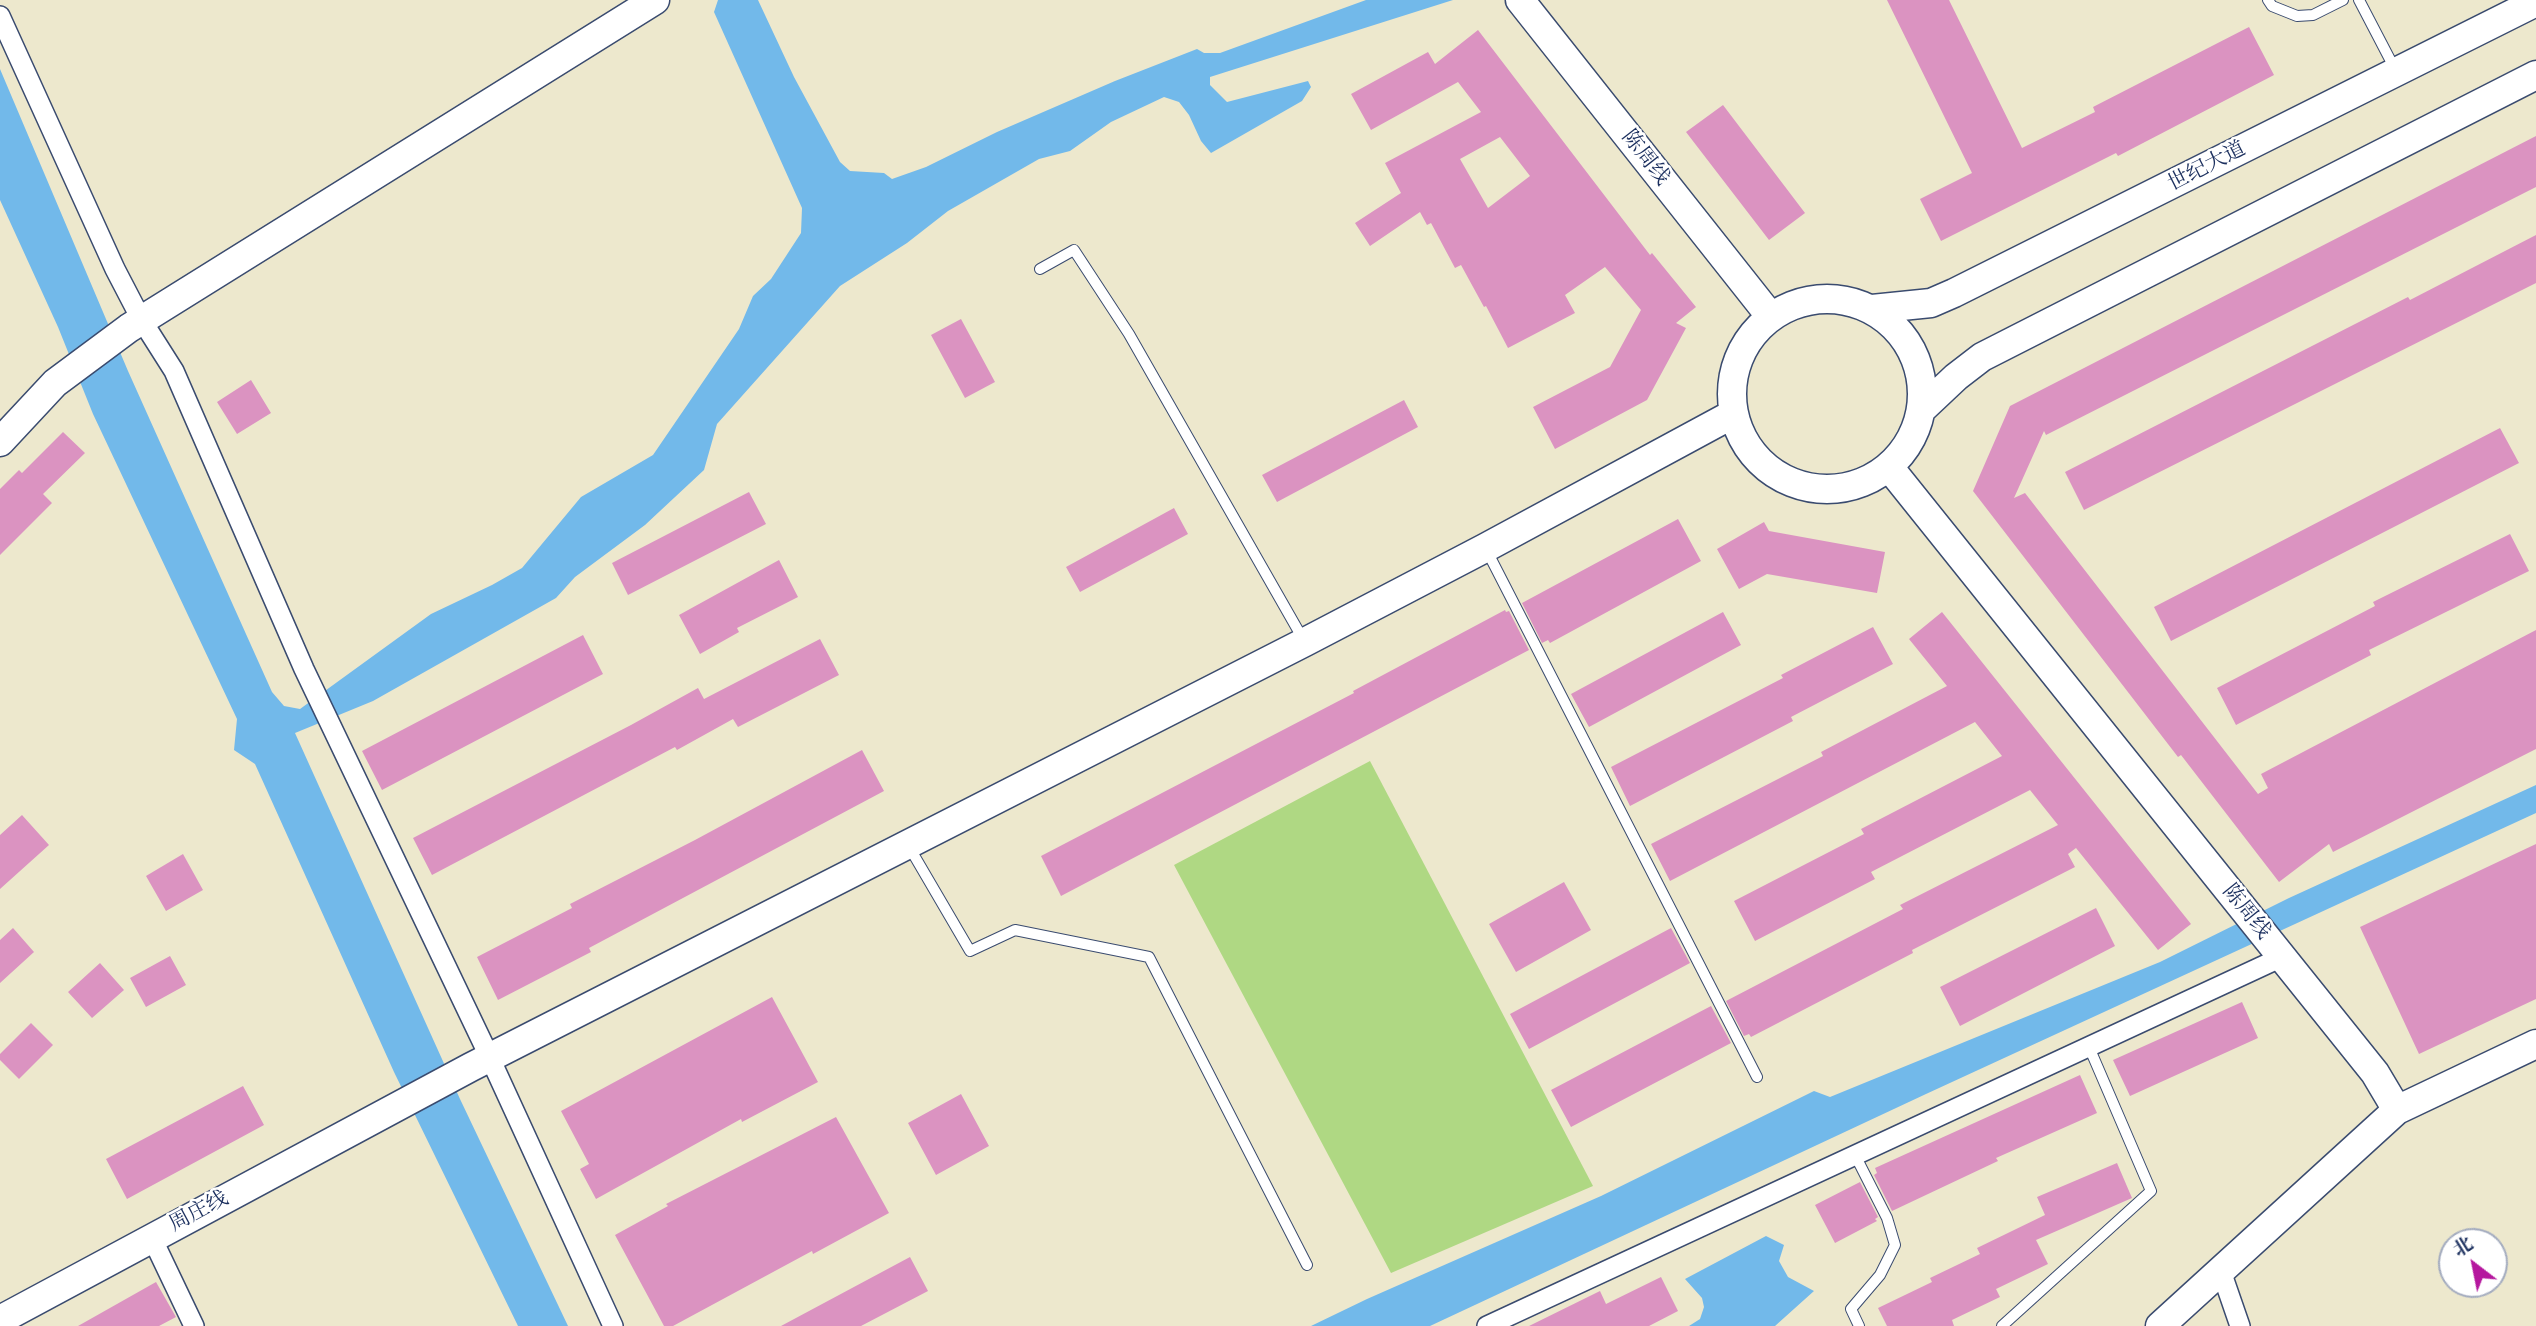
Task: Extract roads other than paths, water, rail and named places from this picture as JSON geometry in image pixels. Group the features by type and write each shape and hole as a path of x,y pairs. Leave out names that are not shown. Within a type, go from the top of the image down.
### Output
{"main road":[{"path":"0,442 55,383 135,323 654,0"},
{"name":"陈周线","path":"1520,0 1771,317"},
{"name":"世纪大道","path":"1872,309 1931,303 1954,293 2536,2"},
{"path":"1922,409 1982,357 2536,75"},
{"path":"1838,299 1872,309 1902,334 1920,369 1922,409 1911,442 1889,467 1860,484 1828,490 1796,485 1767,469 1745,444 1733,414 1733,378 1746,344 1771,317 1803,302 1838,299"},
{"name":"周庄线","path":"0,1320 480,1062 1305,642 1733,414"},
{"name":"陈周线","path":"1889,467 2375,1073 2397,1110"},
{"path":"2160,1326 2397,1110 2536,1044"}],"street":[{"path":"0,16 115,269 135,323 174,371 480,1062 613,1326"},
{"path":"1487,1326 2282,957"},
{"path":"152,1238 194,1326"},
{"path":"2221,1271 2241,1326"}],"lane":[{"path":"2268,0 2272,6 2297,16 2313,15 2343,0"},
{"path":"2359,0 2396,72"},
{"path":"1040,269 1074,250 1129,334 1305,642"},
{"path":"1485,548 1757,1077"},
{"path":"908,844 970,951 1015,930 1149,957 1307,1265"},
{"path":"2003,1326 2151,1191 2089,1046"},
{"path":"1855,1155 1886,1218 1895,1245 1880,1275 1851,1308 1858,1326"}],"water":[{"path":"718,0 758,0 794,77 840,162 850,171 884,173 892,179 926,167 997,132 1115,81 1197,49 1204,53 1220,53 1366,0 1453,0 1210,77 1210,85 1227,102 1308,81 1311,87 1302,101 1211,153 1179,102 1164,97 1111,122 1070,151 1039,159 948,211 907,243 840,286 717,424 704,470 645,525 575,577 556,598 373,701 295,733 460,1099 568,1326 518,1326 394,1072 255,764 234,750 237,719 93,414 58,327 0,200 0,69 128,371 272,692 284,706 300,709 431,614 522,568 581,497 653,455 739,329 753,296 771,279 801,233 802,208 714,12"},
{"path":"2536,785 2536,813 1430,1326 1311,1326 1601,1196 1814,1091 1830,1097 2160,962 2289,898"},
{"path":"1766,1236 1784,1245 1779,1261 1788,1277 1814,1291 1775,1326 1689,1326 1700,1319 1704,1307 1702,1298 1685,1279"}]}
